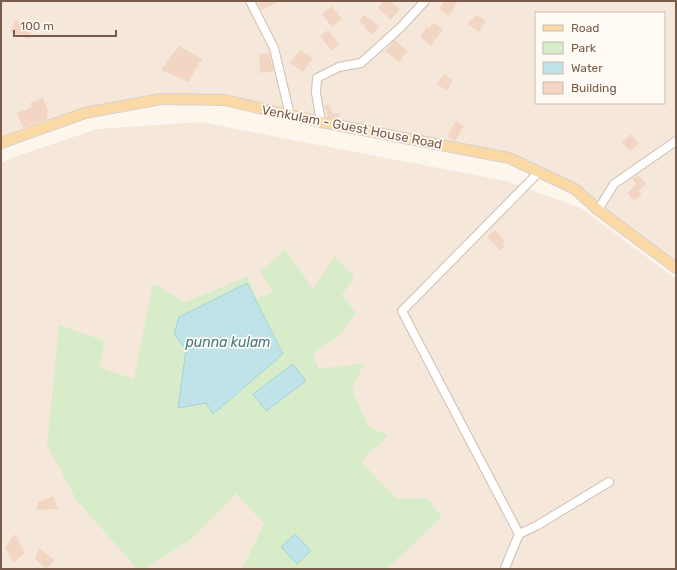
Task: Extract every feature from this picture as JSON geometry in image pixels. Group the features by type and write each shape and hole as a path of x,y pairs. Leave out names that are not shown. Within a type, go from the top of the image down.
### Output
{"main road":[{"name":"Venkulam - Guest House Road","path":"1,143 85,113 161,99 224,100 321,122 509,158 574,189 598,210 676,268"}],"street":[{"path":"250,1 274,48 290,115"},
{"path":"321,122 316,93 317,78 339,67 361,63 400,28 425,1"},
{"path":"598,210 614,184 676,141"},
{"path":"519,534 402,311 539,172"},
{"path":"506,569 505,568 519,534 538,525 609,482"}],"shaded area":[{"path":"1,1 676,1 676,268 575,189 509,158 224,100 161,99 85,113 1,143"},
{"path":"200,122 506,181 581,208 676,279 676,569 387,569 427,498 396,498 361,461 368,426 352,389 319,369 313,354 339,336 313,289 273,291 257,299 248,276 185,302 153,283 135,380 99,367 59,325 77,501 137,569 1,569 1,163 14,157 97,129"},
{"path":"236,494 264,524 242,569 144,569 189,541"}],"green space":[{"path":"285,249 313,289 335,256 354,277 342,295 356,313 339,336 313,354 319,369 364,363 352,389 368,426 388,436 361,461 396,498 427,498 442,517 387,569 242,569 264,524 236,494 189,541 144,569 137,569 77,501 47,445 59,325 105,341 99,367 134,379 153,283 185,302 248,276 257,299 273,291 260,272"}],"water":[{"name":"punna kulam","path":"247,283 283,354 213,414 206,403 178,408 186,350 174,334 179,317"},
{"path":"293,364 306,381 266,411 253,394"},
{"path":"295,534 311,551 297,564 281,547"}],"building":[{"path":"258,1 280,1 261,10"},
{"path":"384,1 390,1 400,9 391,20 378,8"},
{"path":"444,1 458,1 449,16 439,9"},
{"path":"332,6 342,19 332,27 322,14"},
{"path":"364,15 379,26 373,35 359,22"},
{"path":"476,15 486,21 479,32 467,24"},
{"path":"15,20 33,27 29,39 10,32"},
{"path":"434,23 443,29 431,46 420,37 427,27 429,28"},
{"path":"328,30 339,44 332,51 320,36"},
{"path":"395,40 408,51 399,62 385,51"},
{"path":"179,46 202,59 188,82 161,70"},
{"path":"300,50 313,58 303,72 290,63"},
{"path":"269,53 274,71 260,73 259,54"},
{"path":"444,74 453,80 447,91 437,84"},
{"path":"43,98 49,113 46,114 48,119 23,128 17,113 32,107 30,103"},
{"path":"328,104 333,113 340,114 339,119 328,117 324,106"},
{"path":"456,121 464,126 455,141 447,136"},
{"path":"631,134 639,144 630,151 622,142"},
{"path":"638,175 646,184 639,191 642,194 634,201 627,193 636,184 632,179"},
{"path":"495,230 505,241 502,244 505,246 500,250 487,237"},
{"path":"53,496 58,509 37,510 38,502"},
{"path":"15,534 25,553 13,563 5,547"},
{"path":"39,548 55,560 46,569 35,559"}]}
